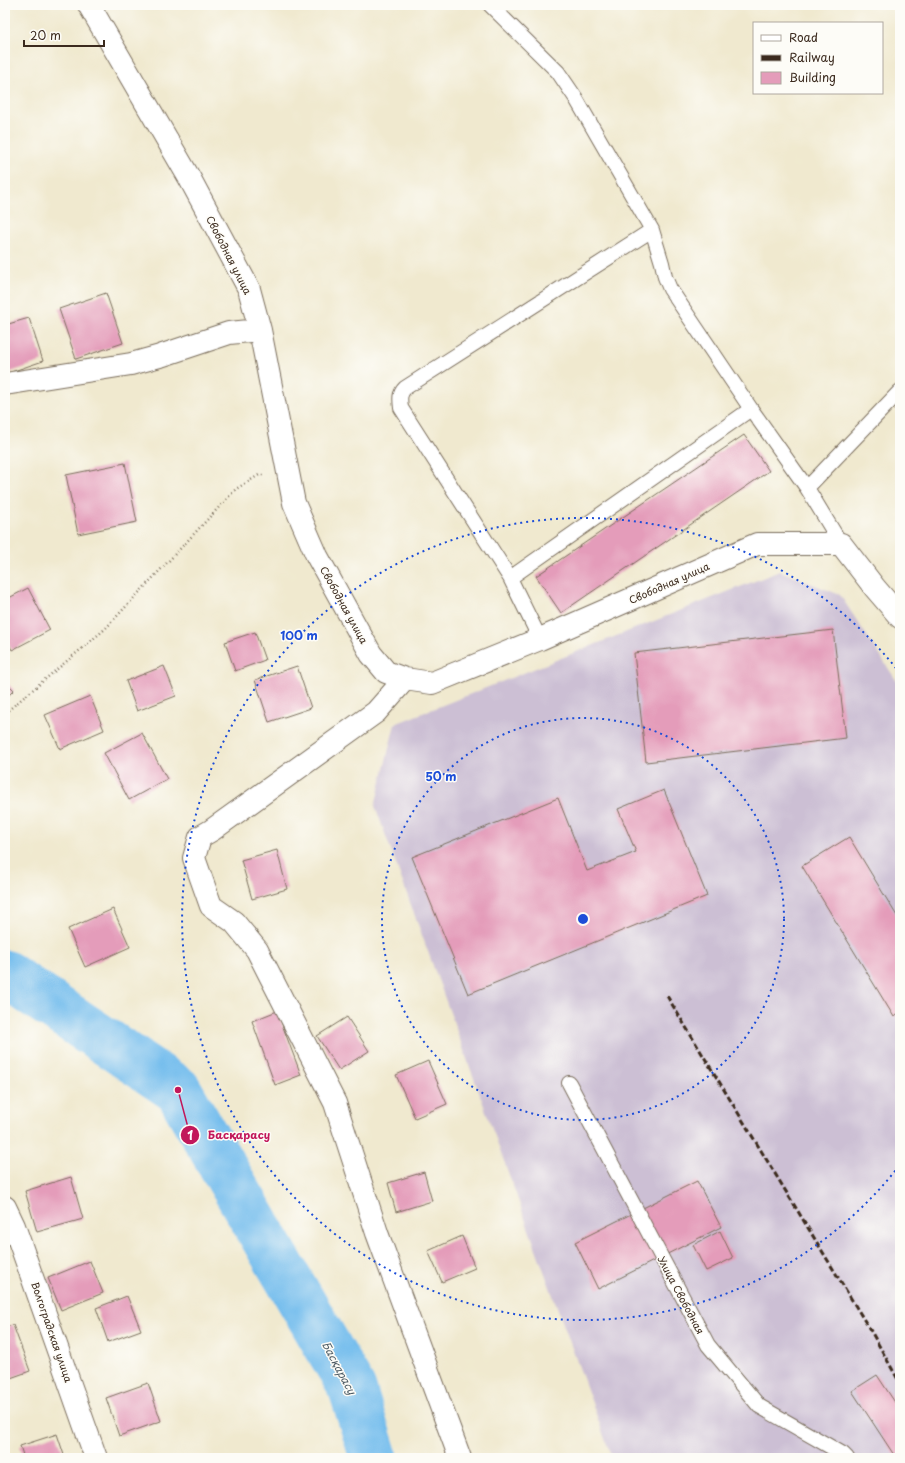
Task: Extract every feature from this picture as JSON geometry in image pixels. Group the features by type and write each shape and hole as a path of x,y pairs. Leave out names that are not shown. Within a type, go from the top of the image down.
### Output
{"street":[{"name":"Свободная улица","path":"90,5 186,172 249,289 260,330 294,503 317,556 372,654 386,672 405,679 432,683 540,639 757,544 841,544"},
{"path":"5,384 131,364 160,356 228,333 260,330"},
{"path":"841,544 900,617"},
{"path":"405,679 376,712 212,830 200,837 194,858 211,906 234,922 257,950 335,1103 377,1233 460,1458"},
{"name":"Волгоградская улица","path":"5,1207 14,1226 96,1458"}],"lane":[{"path":"490,5 558,72 576,97 652,230 665,277 670,289 750,409 807,488 841,544"},
{"path":"540,639 510,578 401,408 399,398 401,392 405,388 652,230"},
{"path":"807,488 900,391"},
{"path":"510,578 750,409"},
{"name":"Улица Свободная","path":"569,1083 708,1345 759,1406 843,1454 847,1458"}],"path":[{"path":"5,713 105,629 236,489 259,475 288,473"}],"shaded area":[{"path":"780,571 840,595 900,686 900,1458 612,1458 375,806 395,724"}],"building":[{"path":"5,67 9,77 5,79"},
{"path":"106,293 123,343 76,359 59,309"},
{"path":"29,318 43,361 5,374 5,325"},
{"path":"744,435 769,471 561,613 536,576"},
{"path":"125,463 137,522 78,534 66,475"},
{"path":"28,588 50,630 12,650 5,637 5,600"},
{"path":"833,630 846,738 646,762 634,653"},
{"path":"255,632 265,660 235,671 225,642"},
{"path":"164,666 176,696 137,711 126,681"},
{"path":"297,666 311,708 269,722 255,680"},
{"path":"5,681 14,690 5,699"},
{"path":"90,696 104,730 60,749 45,715"},
{"path":"142,733 167,779 129,800 104,753"},
{"path":"664,790 707,896 468,994 412,857 558,798 587,871 636,852 618,809"},
{"path":"849,837 900,921 900,1013 894,1017 802,866"},
{"path":"277,850 287,889 252,899 241,860"},
{"path":"113,909 130,947 85,967 68,929"},
{"path":"277,1011 301,1075 275,1085 252,1021"},
{"path":"347,1017 369,1051 339,1070 317,1036"},
{"path":"428,1061 447,1104 415,1118 396,1075"},
{"path":"424,1172 432,1201 396,1212 388,1183"},
{"path":"71,1177 83,1219 37,1232 25,1191"},
{"path":"697,1181 721,1227 598,1289 575,1242"},
{"path":"720,1231 733,1258 706,1271 693,1245"},
{"path":"462,1236 475,1268 442,1282 428,1251"},
{"path":"90,1261 103,1293 61,1310 48,1278"},
{"path":"127,1296 141,1330 108,1342 96,1308"},
{"path":"13,1325 30,1371 5,1380 5,1327"},
{"path":"877,1375 900,1410 900,1458 896,1458 852,1391"},
{"path":"148,1383 161,1421 119,1436 106,1398"},
{"path":"57,1434 65,1458 24,1458 20,1446"}],"waterway":[{"name":"Басқарасу","path":"5,974 178,1090 352,1388 374,1458"}],"railway":[{"path":"667,996 872,1333 900,1383"}],"place":[{"name":"Басқарасу","path":"178,1090"}]}
